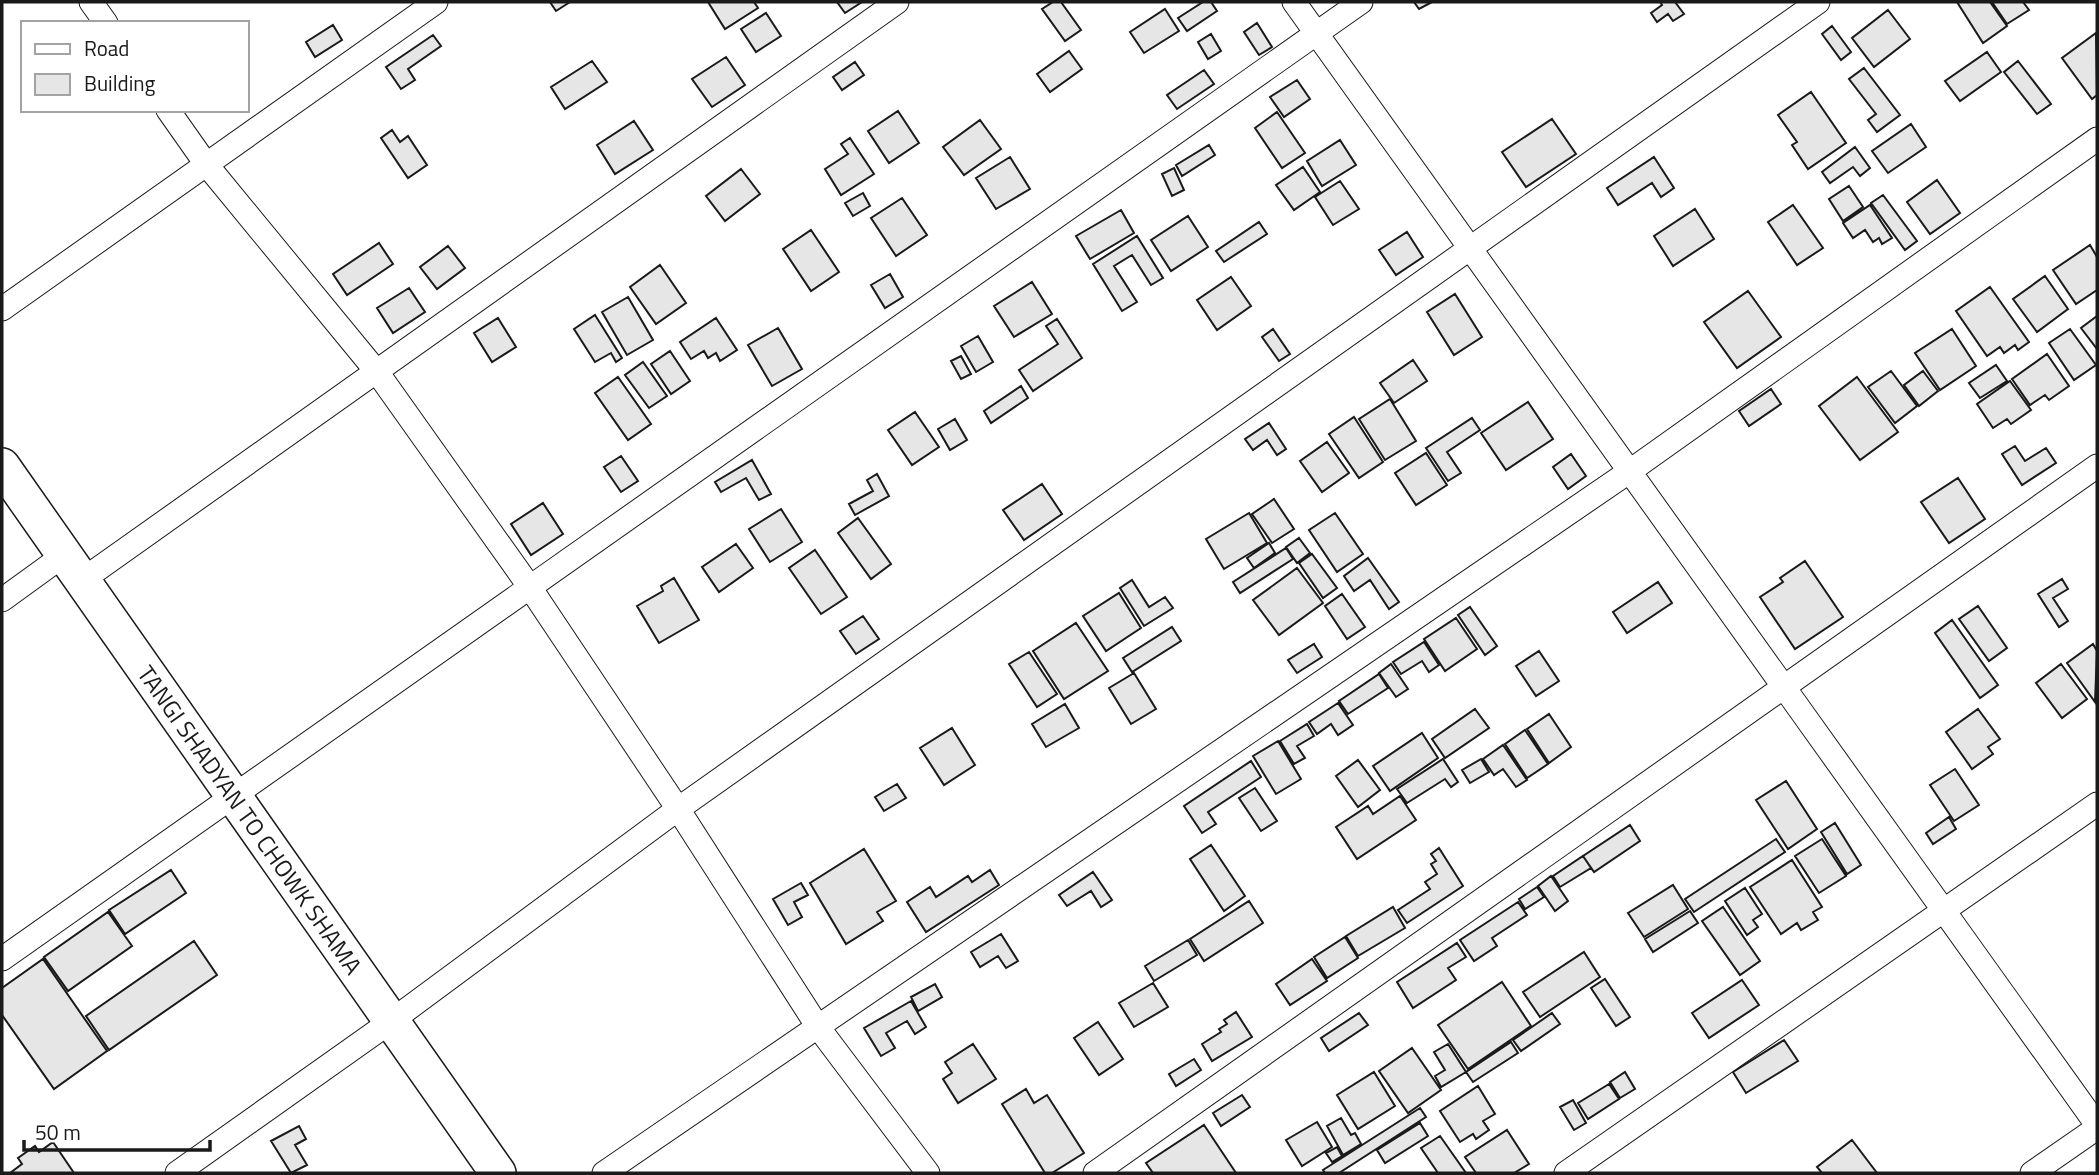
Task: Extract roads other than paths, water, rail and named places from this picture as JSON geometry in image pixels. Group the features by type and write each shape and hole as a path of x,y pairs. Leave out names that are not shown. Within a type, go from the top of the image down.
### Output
{"main road":[{"name":"TANGI SHADYAN TO CHOWK SHAMA","path":"2,466 498,1173"}],"street":[{"path":"91,2 105,21"},
{"path":"2,309 436,2"},
{"path":"2,600 73,568 377,372 897,2"},
{"path":"1294,2 2097,1126 2032,1173"},
{"path":"2,960 231,796 1361,2"},
{"path":"177,1173 390,1022 678,809 1818,2"},
{"path":"169,112 206,164 377,372 529,586 678,809 818,1027 928,1173"},
{"path":"604,1173 1630,471 2097,139"},
{"path":"1095,1173 2097,466"},
{"path":"1566,1173 2097,804"}]}
